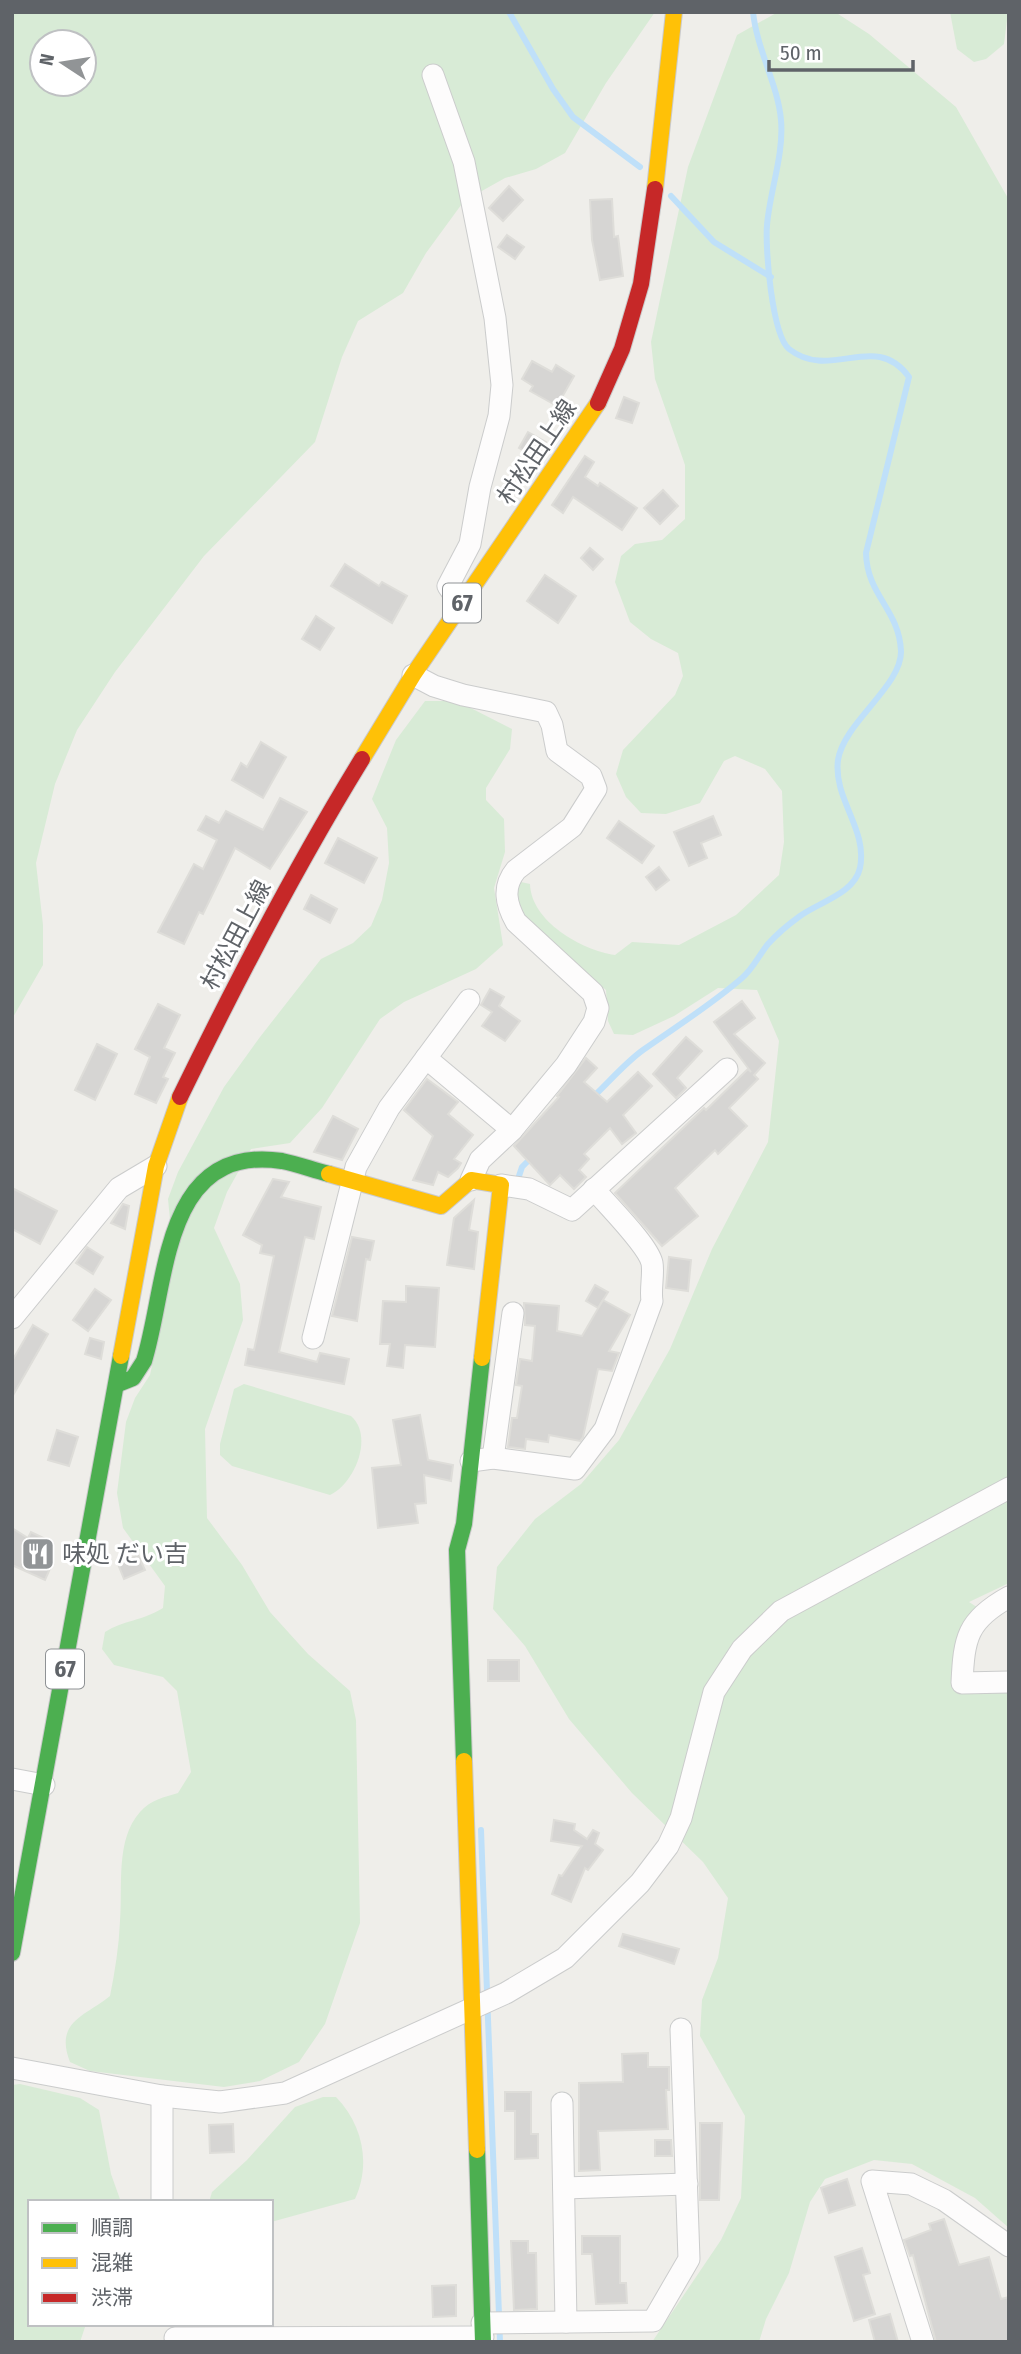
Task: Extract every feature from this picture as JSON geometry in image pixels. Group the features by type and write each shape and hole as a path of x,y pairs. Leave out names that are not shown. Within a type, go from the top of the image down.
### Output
{"main road":[{"name":"村松田上線","path":"12,1953 156,1166 173,1113 222,1010 311,842 413,675 598,403 622,349 641,284 658,173 674,12"},
{"path":"118,1384 133,1377 145,1357 169,1237 187,1200 217,1170 255,1158 281,1161 441,1206 471,1180 501,1185 464,1524 457,1550 483,2334"}],"street":[{"path":"433,75 464,162 495,318 502,385 499,416 480,487 470,544 449,586 461,605"},
{"path":"413,675 434,686 463,695 546,712 552,724 557,751 591,776 596,789 572,827 509,879 509,908 516,922 593,993 598,1008 594,1022 566,1065 512,1130 481,1160 471,1180"},
{"path":"313,1338 350,1181 389,1108 469,1000"},
{"path":"426,1058 512,1130"},
{"path":"501,1185 529,1189 572,1210 727,1069"},
{"path":"12,1318 118,1188 156,1166"},
{"path":"471,1461 493,1458 575,1469 606,1429 652,1301 649,1282 653,1265 647,1250 594,1189"},
{"path":"493,1458 513,1312"},
{"path":"12,2068 162,2096 220,2102 285,2093 506,1993 574,1949 640,1883 667,1846 681,1818 714,1692 742,1649 781,1611 1009,1488"},
{"path":"1009,1597 983,1611 964,1645 962,1683 1009,1682"},
{"path":"12,1779 44,1785"},
{"path":"174,2335 483,2334 513,2323 653,2320 689,2259 681,2029"},
{"path":"162,2096 162,2200"},
{"path":"562,2103 566,2322"},
{"path":"923,2342 872,2181 911,2184 944,2200 1009,2246"},
{"path":"564,2188 687,2184"}],"green space":[{"path":"12,12 655,12 606,83 565,153 536,169 505,178 464,201 426,253 403,293 358,321 342,357 315,442 204,556 115,672 77,730 55,784 36,863 43,925 43,965 12,1019"},
{"path":"778,12 835,12 869,34 956,107 1009,200 1009,1583 969,1602 983,1611 962,1683 1009,1682 1009,2228 975,2198 912,2164 874,2160 825,2179 810,2202 789,2273 766,2319 759,2342 652,2342 721,2240 741,2198 745,2116 700,2036 702,2000 718,1958 728,1898 703,1862 632,1793 569,1719 525,1646 493,1609 497,1567 535,1519 581,1484 619,1440 670,1349 712,1249 768,1142 779,1041 757,990 718,988 674,1016 633,1035 614,1034 608,1021 606,990 521,920 514,893 521,882 530,884 539,910 560,932 588,947 615,955 632,942 679,945 736,915 779,875 784,842 782,791 765,769 735,756 724,761 700,803 666,814 641,813 626,797 616,774 623,750 675,695 683,676 678,653 651,639 630,622 615,582 621,556 635,544 662,540 685,519 685,465 655,379 651,342 688,167 737,35"},
{"path":"950,12 1008,12 1004,44 986,59 974,62 957,49"},
{"path":"425,701 457,701 512,729 510,749 486,788 486,800 504,819 505,852 494,888 503,945 476,969 404,1002 380,1019 322,1108 290,1143 251,1149 227,1192 214,1228 240,1284 243,1320 205,1429 207,1518 242,1565 270,1612 308,1654 350,1691 356,1720 360,1923 325,2024 299,2062 260,2081 224,2087 90,2071 70,2062 66,2037 75,2021 110,1996 119,1940 123,1850 127,1836 132,1823 144,1808 178,1793 191,1772 177,1691 163,1677 114,1665 102,1649 105,1632 163,1608 165,1586 123,1528 117,1493 126,1422 135,1398 150,1375 174,1261 168,1199 178,1172 224,1087 260,1037 321,959 353,943 371,926 382,900 389,863 387,828 372,799 396,740"},
{"path":"244,1384 351,1416 358,1425 361,1447 354,1470 339,1489 330,1495 232,1466 220,1455 220,1444 234,1389"},
{"path":"20,2084 80,2098 99,2110 111,2174 120,2200 28,2200 28,2326 85,2326 80,2342 12,2342 12,2085"},
{"path":"323,2097 336,2097 353,2120 362,2145 363,2159 363,2172 355,2199 273,2221 273,2200 210,2200 212,2192 247,2160 295,2107"}],"building":[{"path":"509,186 523,200 503,221 489,208"},
{"path":"612,199 614,237 618,236 623,276 600,280 592,240 590,200"},
{"path":"507,235 524,247 515,259 498,247"},
{"path":"532,361 552,372 556,365 574,376 557,406 530,391 533,386 522,379"},
{"path":"624,397 639,403 632,423 616,418"},
{"path":"528,432 546,442 536,458 519,448"},
{"path":"585,456 594,462 585,477 598,486 600,483 637,508 622,530 573,497 563,513 552,505"},
{"path":"663,490 678,506 660,524 644,508"},
{"path":"590,548 603,559 593,570 581,558"},
{"path":"345,564 379,586 382,582 407,596 392,623 331,586"},
{"path":"545,575 576,596 558,623 527,601"},
{"path":"316,616 334,628 320,650 302,639"},
{"path":"261,742 286,757 263,798 232,780 241,763 247,767"},
{"path":"280,798 307,812 270,869 235,848 203,914 199,912 184,944 158,932 194,864 203,869 217,840 198,830 206,816 219,823 226,811 263,830"},
{"path":"713,816 721,835 701,843 707,858 689,866 674,832"},
{"path":"619,821 654,846 642,863 607,838"},
{"path":"338,838 377,858 364,883 325,863"},
{"path":"659,867 669,880 656,890 646,877"},
{"path":"311,895 337,909 330,923 304,909"},
{"path":"490,989 504,997 499,1006 520,1021 505,1041 482,1026 492,1012 481,1005"},
{"path":"742,1001 755,1018 734,1034 765,1063 754,1075 758,1079 729,1108 747,1126 718,1154 715,1150 675,1188 698,1216 662,1246 615,1193 704,1108 706,1110 748,1069 751,1072 714,1022"},
{"path":"158,1004 180,1015 164,1048 175,1053 163,1077 168,1079 156,1103 135,1094 150,1057 135,1049"},
{"path":"686,1037 702,1051 677,1078 686,1088 676,1098 653,1074"},
{"path":"97,1044 117,1054 95,1100 75,1090"},
{"path":"586,1058 597,1068 584,1082 607,1102 638,1072 652,1086 623,1115 636,1133 622,1144 610,1128 584,1154 589,1159 579,1170 586,1177 574,1189 560,1175 550,1185 514,1146 559,1097 557,1096"},
{"path":"427,1079 458,1102 448,1114 473,1135 454,1159 461,1163 458,1168 448,1177 438,1172 433,1185 413,1180 433,1136 404,1110"},
{"path":"333,1116 358,1129 342,1160 314,1152"},
{"path":"273,1179 289,1182 281,1197 321,1207 314,1239 305,1237 279,1352 317,1362 320,1353 349,1359 344,1384 245,1365 248,1349 254,1350 274,1256 260,1253 262,1245 243,1235"},
{"path":"12,1188 57,1211 40,1244 12,1229"},
{"path":"474,1200 469,1230 478,1232 474,1269 447,1265 454,1218"},
{"path":"123,1204 129,1206 125,1229 111,1223"},
{"path":"352,1237 374,1241 370,1260 366,1259 357,1321 332,1316"},
{"path":"87,1247 103,1257 93,1274 76,1263"},
{"path":"669,1257 691,1260 688,1291 666,1288"},
{"path":"595,1285 608,1292 598,1308 586,1301"},
{"path":"406,1286 439,1288 435,1347 405,1345 403,1368 387,1366 390,1344 380,1344 383,1301 406,1302"},
{"path":"95,1289 111,1300 88,1331 73,1320"},
{"path":"603,1300 630,1315 609,1351 619,1353 612,1371 598,1369 583,1437 580,1441 549,1435 548,1442 526,1439 525,1449 508,1447 512,1418 517,1418 522,1386 516,1385 520,1359 532,1361 535,1326 525,1325 524,1303 559,1306 557,1331 582,1336"},
{"path":"33,1325 48,1334 12,1397 12,1361"},
{"path":"90,1338 104,1342 101,1359 85,1354"},
{"path":"420,1415 428,1460 453,1465 451,1481 424,1475 426,1503 415,1504 418,1523 378,1528 372,1468 401,1465 393,1420"},
{"path":"57,1430 78,1437 69,1466 48,1460"},
{"path":"12,1528 28,1538 31,1532 52,1542 44,1561 52,1564 45,1580 12,1565"},
{"path":"138,1555 145,1570 124,1579 118,1564"},
{"path":"488,1660 519,1660 519,1681 488,1681"},
{"path":"554,1820 575,1824 574,1830 587,1839 593,1830 599,1833 595,1844 603,1850 588,1870 585,1868 571,1902 552,1894 559,1875 562,1876 582,1846 551,1841"},
{"path":"623,1934 679,1949 674,1964 619,1946"},
{"path":"648,2053 648,2067 669,2067 669,2090 666,2090 668,2129 598,2131 600,2170 579,2171 579,2083 623,2082 622,2054"},
{"path":"505,2092 531,2092 531,2134 538,2134 538,2158 515,2159 515,2111 505,2111"},
{"path":"700,2123 722,2123 719,2200 700,2200"},
{"path":"233,2124 234,2152 210,2153 209,2125"},
{"path":"655,2140 671,2140 672,2156 655,2156"},
{"path":"847,2179 855,2205 829,2213 821,2188"},
{"path":"944,2219 959,2265 989,2257 1001,2299 1009,2297 1009,2342 936,2342 913,2255 910,2256 904,2240 931,2230 929,2224"},
{"path":"582,2236 620,2236 620,2283 626,2283 627,2303 596,2304 592,2254 582,2254"},
{"path":"511,2241 528,2241 528,2253 536,2253 537,2309 514,2310"},
{"path":"862,2248 870,2273 863,2275 875,2314 854,2321 835,2257"},
{"path":"456,2285 456,2316 433,2317 432,2286"},
{"path":"890,2314 898,2342 875,2342 869,2320"}],"waterway":[{"path":"509,12 553,89 573,117 640,167"},
{"path":"593,1097 636,1055 742,978 768,944 787,926 843,891 856,877 860,868 859,840 840,788 838,760 842,746 851,732 892,677 899,664 901,651 895,624 872,581 866,553 909,377 896,364 882,357 821,361 805,358 789,349 783,341 774,310 767,236 779,159 781,120 753,12"},
{"path":"671,196 714,242 771,277"},
{"path":"517,1182 522,1167 533,1156"},
{"path":"481,1830 500,2342"}],"traffic: fast":[{"path":"118,1384 133,1378 144,1361 166,1260 177,1226 191,1196 213,1174 242,1161 282,1161 329,1174"},
{"path":"12,1953 121,1356"},
{"path":"464,1761 457,1550 464,1524 482,1358"},
{"path":"477,2150 483,2342"}],"traffic: slow":[{"path":"655,189 674,12"},
{"path":"362,759 413,675 598,403"},
{"path":"121,1356 156,1166 180,1097"},
{"path":"329,1174 441,1206 471,1180 501,1185 482,1358"},
{"path":"464,1761 477,2150"}],"traffic: jam":[{"path":"598,403 622,349 641,284 655,189"},
{"path":"180,1097 267,926 362,759"}],"place":[{"name":"味処 だい吉","path":"38,1554"}]}
